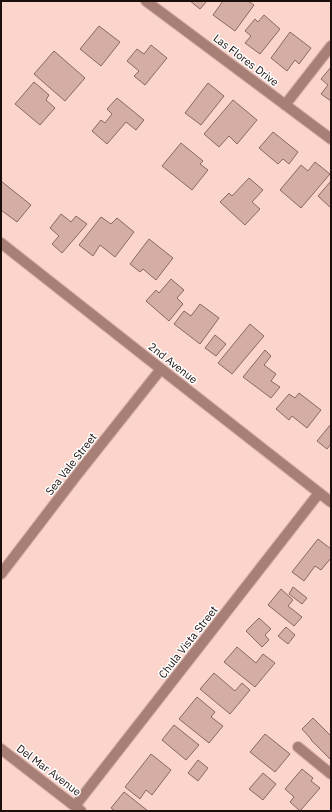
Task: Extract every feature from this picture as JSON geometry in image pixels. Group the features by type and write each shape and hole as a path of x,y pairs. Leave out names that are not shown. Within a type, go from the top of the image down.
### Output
{"street":[{"name":"Las Flores Drive","path":"146,1 331,139"},
{"path":"285,105 331,46"},
{"name":"2nd Avenue","path":"1,243 331,502"},
{"name":"Sea Vale Street","path":"1,574 161,369"},
{"name":"Chula Vista Street","path":"78,808 320,493"},
{"path":"298,747 331,774"},
{"name":"Del Mar Avenue","path":"1,749 78,808"}],"building":[{"path":"190,1 207,1 200,9"},
{"path":"223,1 248,1 254,5 235,31 213,15"},
{"path":"264,15 280,29 260,54 245,43 251,36 245,31 255,19 258,22"},
{"path":"99,26 120,42 101,66 80,49"},
{"path":"290,32 311,48 299,64 295,60 287,71 271,58"},
{"path":"151,45 167,58 145,85 134,76 139,71 127,61 137,49 144,54"},
{"path":"54,51 85,78 65,101 34,74"},
{"path":"331,67 331,101 321,94 328,85 321,79"},
{"path":"34,82 49,95 46,100 55,108 40,125 15,104"},
{"path":"208,83 224,96 201,125 185,113"},
{"path":"117,98 144,120 136,130 126,122 107,144 92,131 101,120 105,123 112,114 107,109"},
{"path":"233,100 257,120 237,144 229,136 219,147 204,134"},
{"path":"273,132 298,152 289,164 283,159 278,164 259,148"},
{"path":"181,143 203,161 200,164 208,170 192,190 162,166"},
{"path":"315,162 330,174 301,208 280,190 301,165 308,171"},
{"path":"249,178 263,190 252,202 260,209 245,225 220,202 229,193 232,196"},
{"path":"1,181 31,205 17,222 1,210"},
{"path":"331,181 331,208 318,196"},
{"path":"61,214 71,222 76,216 87,224 62,253 52,244 59,236 50,228"},
{"path":"101,217 111,224 117,218 134,232 115,257 100,245 93,256 79,245"},
{"path":"149,239 173,258 156,280 143,269 140,272 130,264"},
{"path":"171,279 184,290 177,298 183,304 169,321 146,301 156,290 159,293"},
{"path":"200,304 219,318 200,344 174,324 184,311 191,316"},
{"path":"250,324 264,336 232,374 218,363"},
{"path":"215,335 226,344 216,356 205,348"},
{"path":"265,350 271,356 264,365 276,374 271,381 280,387 271,398 243,377"},
{"path":"299,393 321,410 307,428 292,416 289,420 276,409 289,394 295,398"},
{"path":"331,424 331,446 330,445 327,449 317,441"},
{"path":"318,539 331,549 331,558 321,570 315,566 304,581 292,572"},
{"path":"293,587 307,598 302,604 289,594"},
{"path":"281,589 293,600 288,606 302,617 294,626 268,605"},
{"path":"259,618 271,629 265,635 269,640 262,647 246,631"},
{"path":"286,627 295,635 288,644 278,636"},
{"path":"237,647 256,663 263,654 275,663 255,687 224,662"},
{"path":"214,673 235,691 242,683 250,690 230,714 200,689"},
{"path":"197,697 215,712 211,717 223,726 209,743 179,719"},
{"path":"313,718 331,736 331,760 302,729"},
{"path":"174,725 199,745 186,760 162,740"},
{"path":"265,734 290,754 275,772 250,752"},
{"path":"151,754 171,770 152,795 146,790 140,799 125,787"},
{"path":"198,760 208,768 198,781 188,773"},
{"path":"302,769 313,778 311,781 320,788 300,811 290,802 294,797 285,789"},
{"path":"263,773 276,784 263,800 249,789"},
{"path":"124,792 148,811 115,811 111,808"}]}
